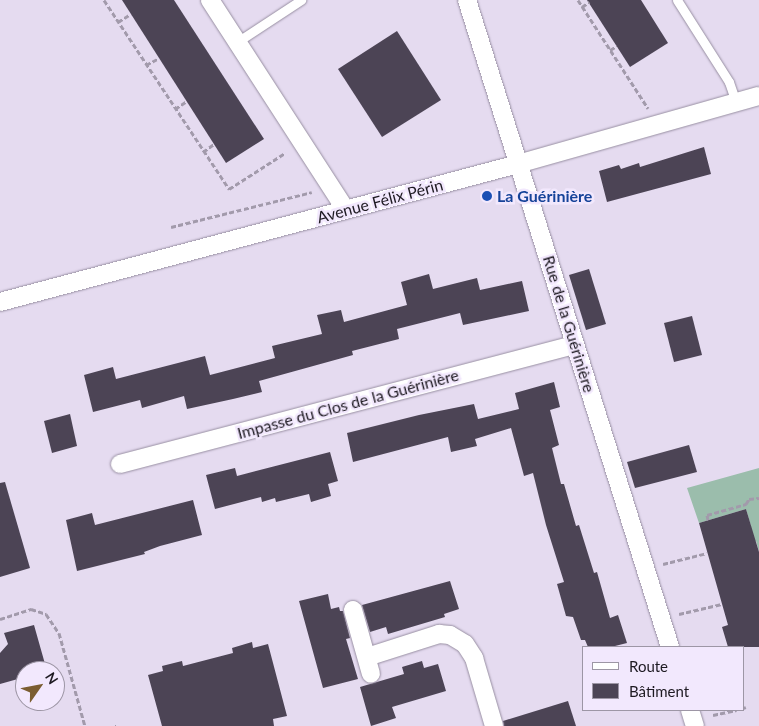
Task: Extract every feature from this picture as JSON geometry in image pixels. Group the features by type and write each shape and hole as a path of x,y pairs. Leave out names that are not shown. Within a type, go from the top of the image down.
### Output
{"street":[{"path":"210,0 346,210"},
{"name":"Rue de la Guérinière","path":"467,0 670,646"},
{"name":"Avenue Félix Périn","path":"0,302 518,164 759,96"},
{"name":"Impasse du Clos de la Guérinière","path":"120,464 575,345"},
{"path":"353,610 371,674"},
{"path":"367,657 439,634 450,635 465,644 474,658 494,726"},
{"path":"690,711 695,726"}],"lane":[{"path":"237,42 301,0"},
{"path":"677,0 729,82 736,102"}],"path":[{"path":"104,0 203,152 229,188 291,148"},
{"path":"578,0 658,124"},
{"path":"582,6 589,2"},
{"path":"118,22 131,14"},
{"path":"610,50 617,46"},
{"path":"146,65 159,58"},
{"path":"175,109 187,101"},
{"path":"203,152 214,144"},
{"path":"171,227 319,191"},
{"path":"708,520 707,515 746,504 749,499 759,498"},
{"path":"645,568 707,553"},
{"path":"661,618 722,604"},
{"path":"0,619 31,609 46,614 60,633 85,726"}],"green space":[{"path":"759,468 759,552 756,541 751,542 747,528 751,526 746,509 699,523 687,488"}],"building":[{"path":"122,0 174,0 264,139 226,163"},
{"path":"587,0 641,0 668,43 630,67"},
{"path":"397,31 441,100 382,137 338,69"},
{"path":"704,147 711,174 607,202 599,171 619,165 621,169 639,163 640,167"},
{"path":"589,269 606,324 586,330 569,275"},
{"path":"429,274 433,289 477,278 480,290 522,281 529,311 463,325 460,313 397,329 399,339 352,351 353,355 259,381 262,392 233,399 187,409 184,396 142,408 140,400 93,412 84,375 113,367 116,379 205,356 210,375 275,358 272,346 322,334 317,315 341,310 344,322 407,305 401,282"},
{"path":"692,316 702,355 674,362 664,323"},
{"path":"554,382 560,407 550,410 559,445 552,448 561,484 564,484 576,526 579,525 594,573 597,572 610,618 618,615 627,643 615,646 588,646 585,640 581,640 573,617 566,616 557,584 564,582 546,525 533,473 524,476 511,428 475,439 477,446 451,452 448,437 353,462 347,433 419,415 474,404 478,419 519,409 515,393"},
{"path":"70,414 77,446 52,453 44,421"},
{"path":"689,445 697,472 635,488 627,462"},
{"path":"330,452 338,481 328,484 331,496 311,502 309,494 276,502 275,498 262,502 261,497 215,509 206,475 235,468 237,476"},
{"path":"5,482 30,568 0,577 0,483"},
{"path":"193,500 202,535 160,546 144,552 145,554 77,571 66,520 92,513 95,525"},
{"path":"746,509 759,552 759,647 728,646 722,627 728,625 699,523"},
{"path":"450,581 459,609 444,614 445,617 388,634 386,627 370,632 362,605"},
{"path":"328,594 331,609 339,607 340,611 343,611 350,638 346,639 358,679 323,688 299,601"},
{"path":"34,625 44,661 15,661 15,680 0,684 0,653 8,644 4,633"},
{"path":"252,642 253,648 268,644 287,716 273,719 274,726 162,726 148,675 163,671 162,666 182,661 183,666 233,653 232,648"},
{"path":"422,661 424,668 438,664 446,691 392,707 396,718 371,726 360,687 404,674 402,667"},
{"path":"568,701 576,726 504,726 503,721"}],"place":[{"name":"La Guérinière","path":"487,196"}]}
